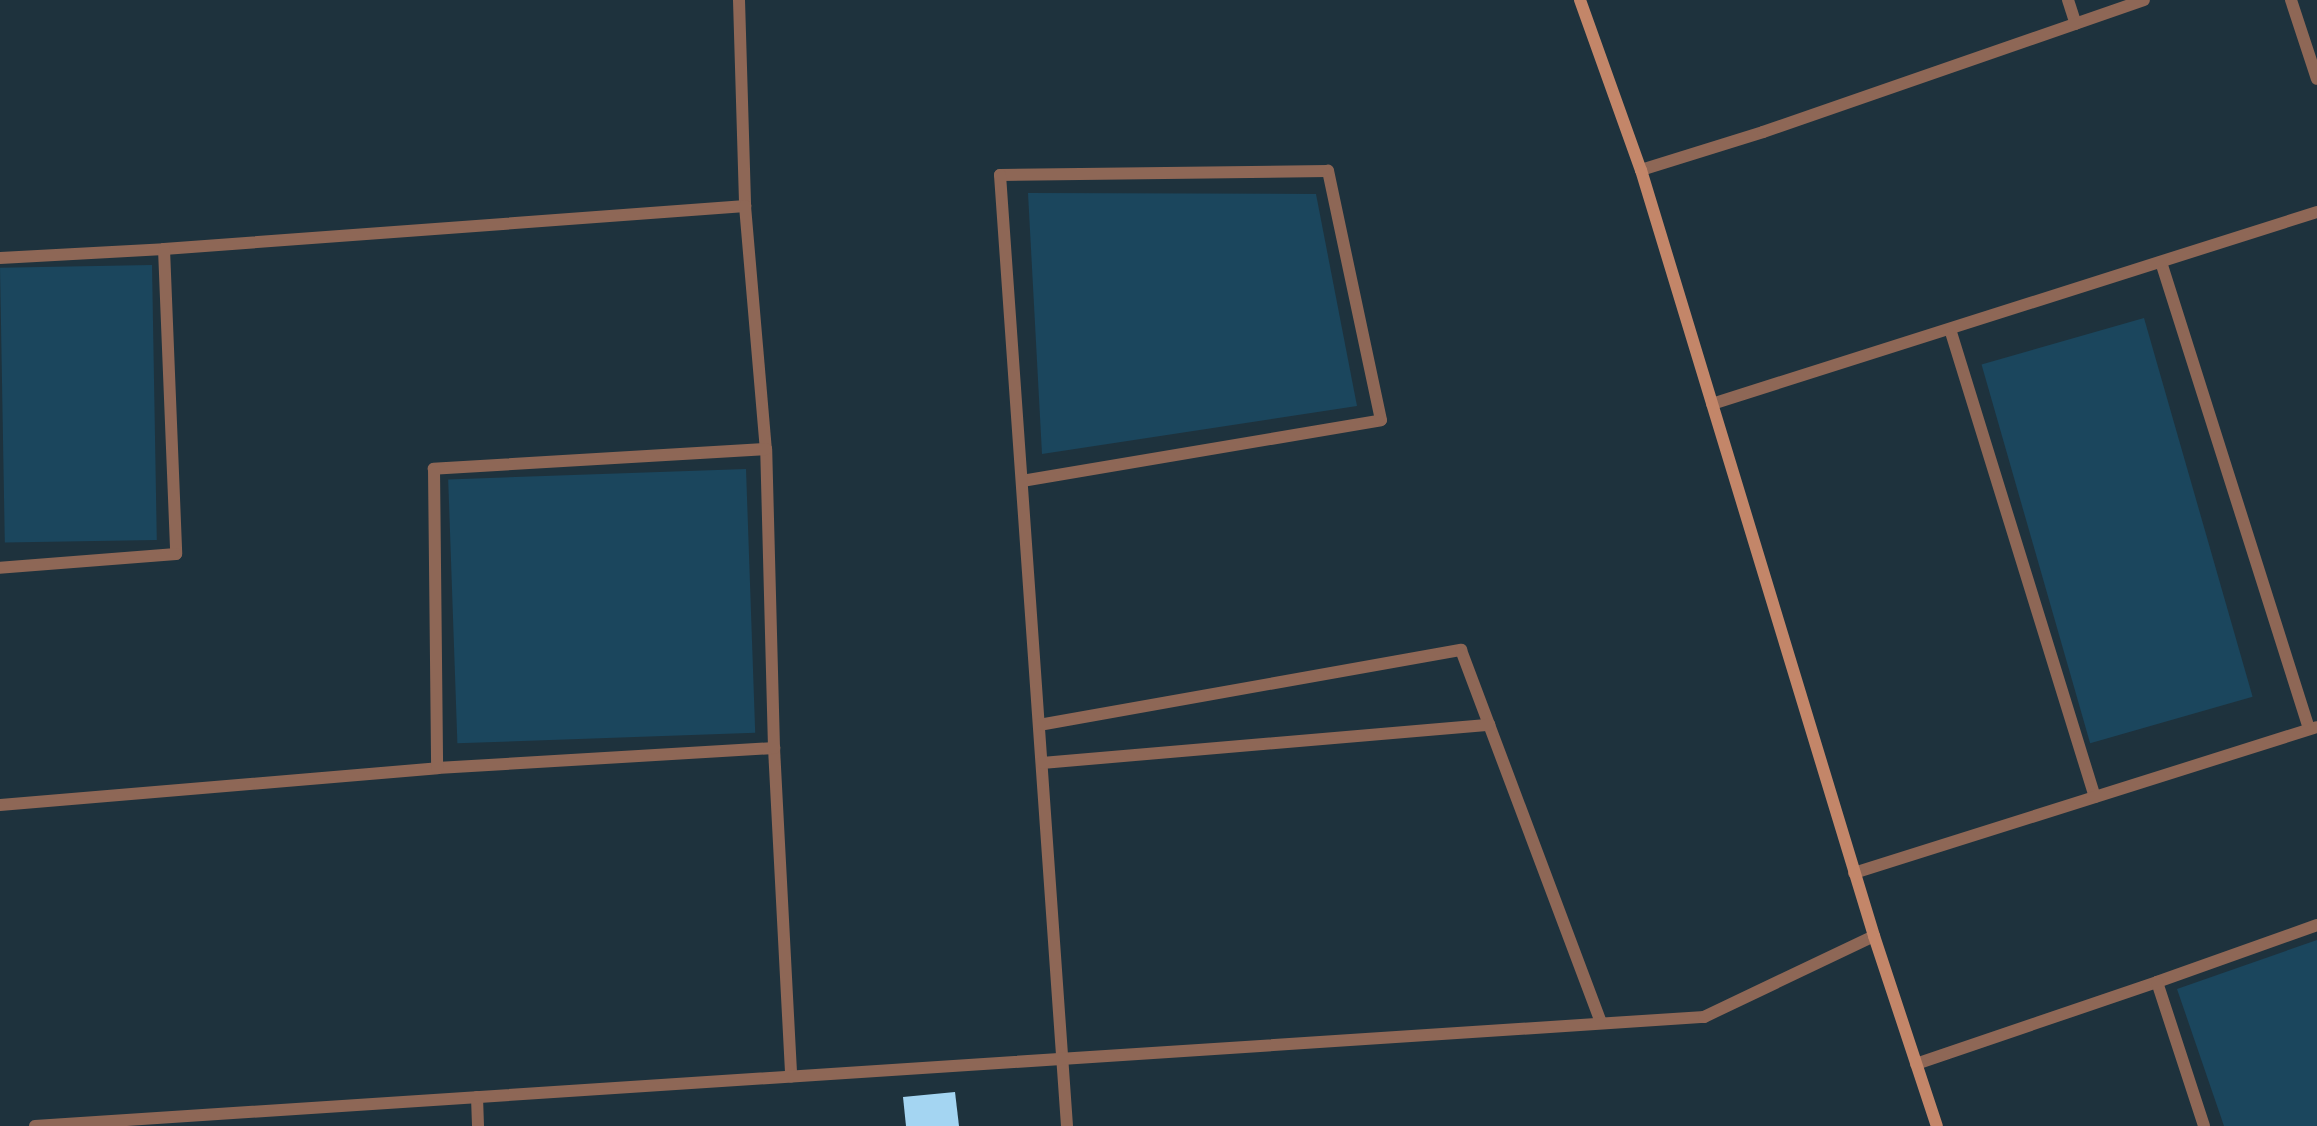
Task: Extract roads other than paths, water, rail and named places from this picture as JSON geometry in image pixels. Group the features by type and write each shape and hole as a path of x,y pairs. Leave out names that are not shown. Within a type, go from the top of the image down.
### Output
{"street":[{"path":"739,0 744,206 766,449 774,748 791,1077"},
{"path":"1580,0 1641,170 1854,873 1937,1126"},
{"path":"2068,0 2076,24"},
{"path":"1641,170 1764,132 2144,0"},
{"path":"2291,0 2317,79"},
{"path":"1022,481 1381,420 1328,171 1000,175 1039,725 1064,1059 1066,1126"},
{"path":"0,258 164,249 744,206"},
{"path":"1712,404 2317,212"},
{"path":"0,568 176,554 164,249"},
{"path":"1854,873 2313,728 2161,262"},
{"path":"1950,329 2095,796"},
{"path":"437,768 434,469 766,449"},
{"path":"1039,725 1461,650 1601,1023"},
{"path":"1042,763 1489,725"},
{"path":"0,805 437,768 774,748"},
{"path":"1916,1064 2317,925"},
{"path":"35,1126 1704,1017 1874,936"},
{"path":"2157,982 2204,1126"},
{"path":"477,1097 478,1126"}]}
